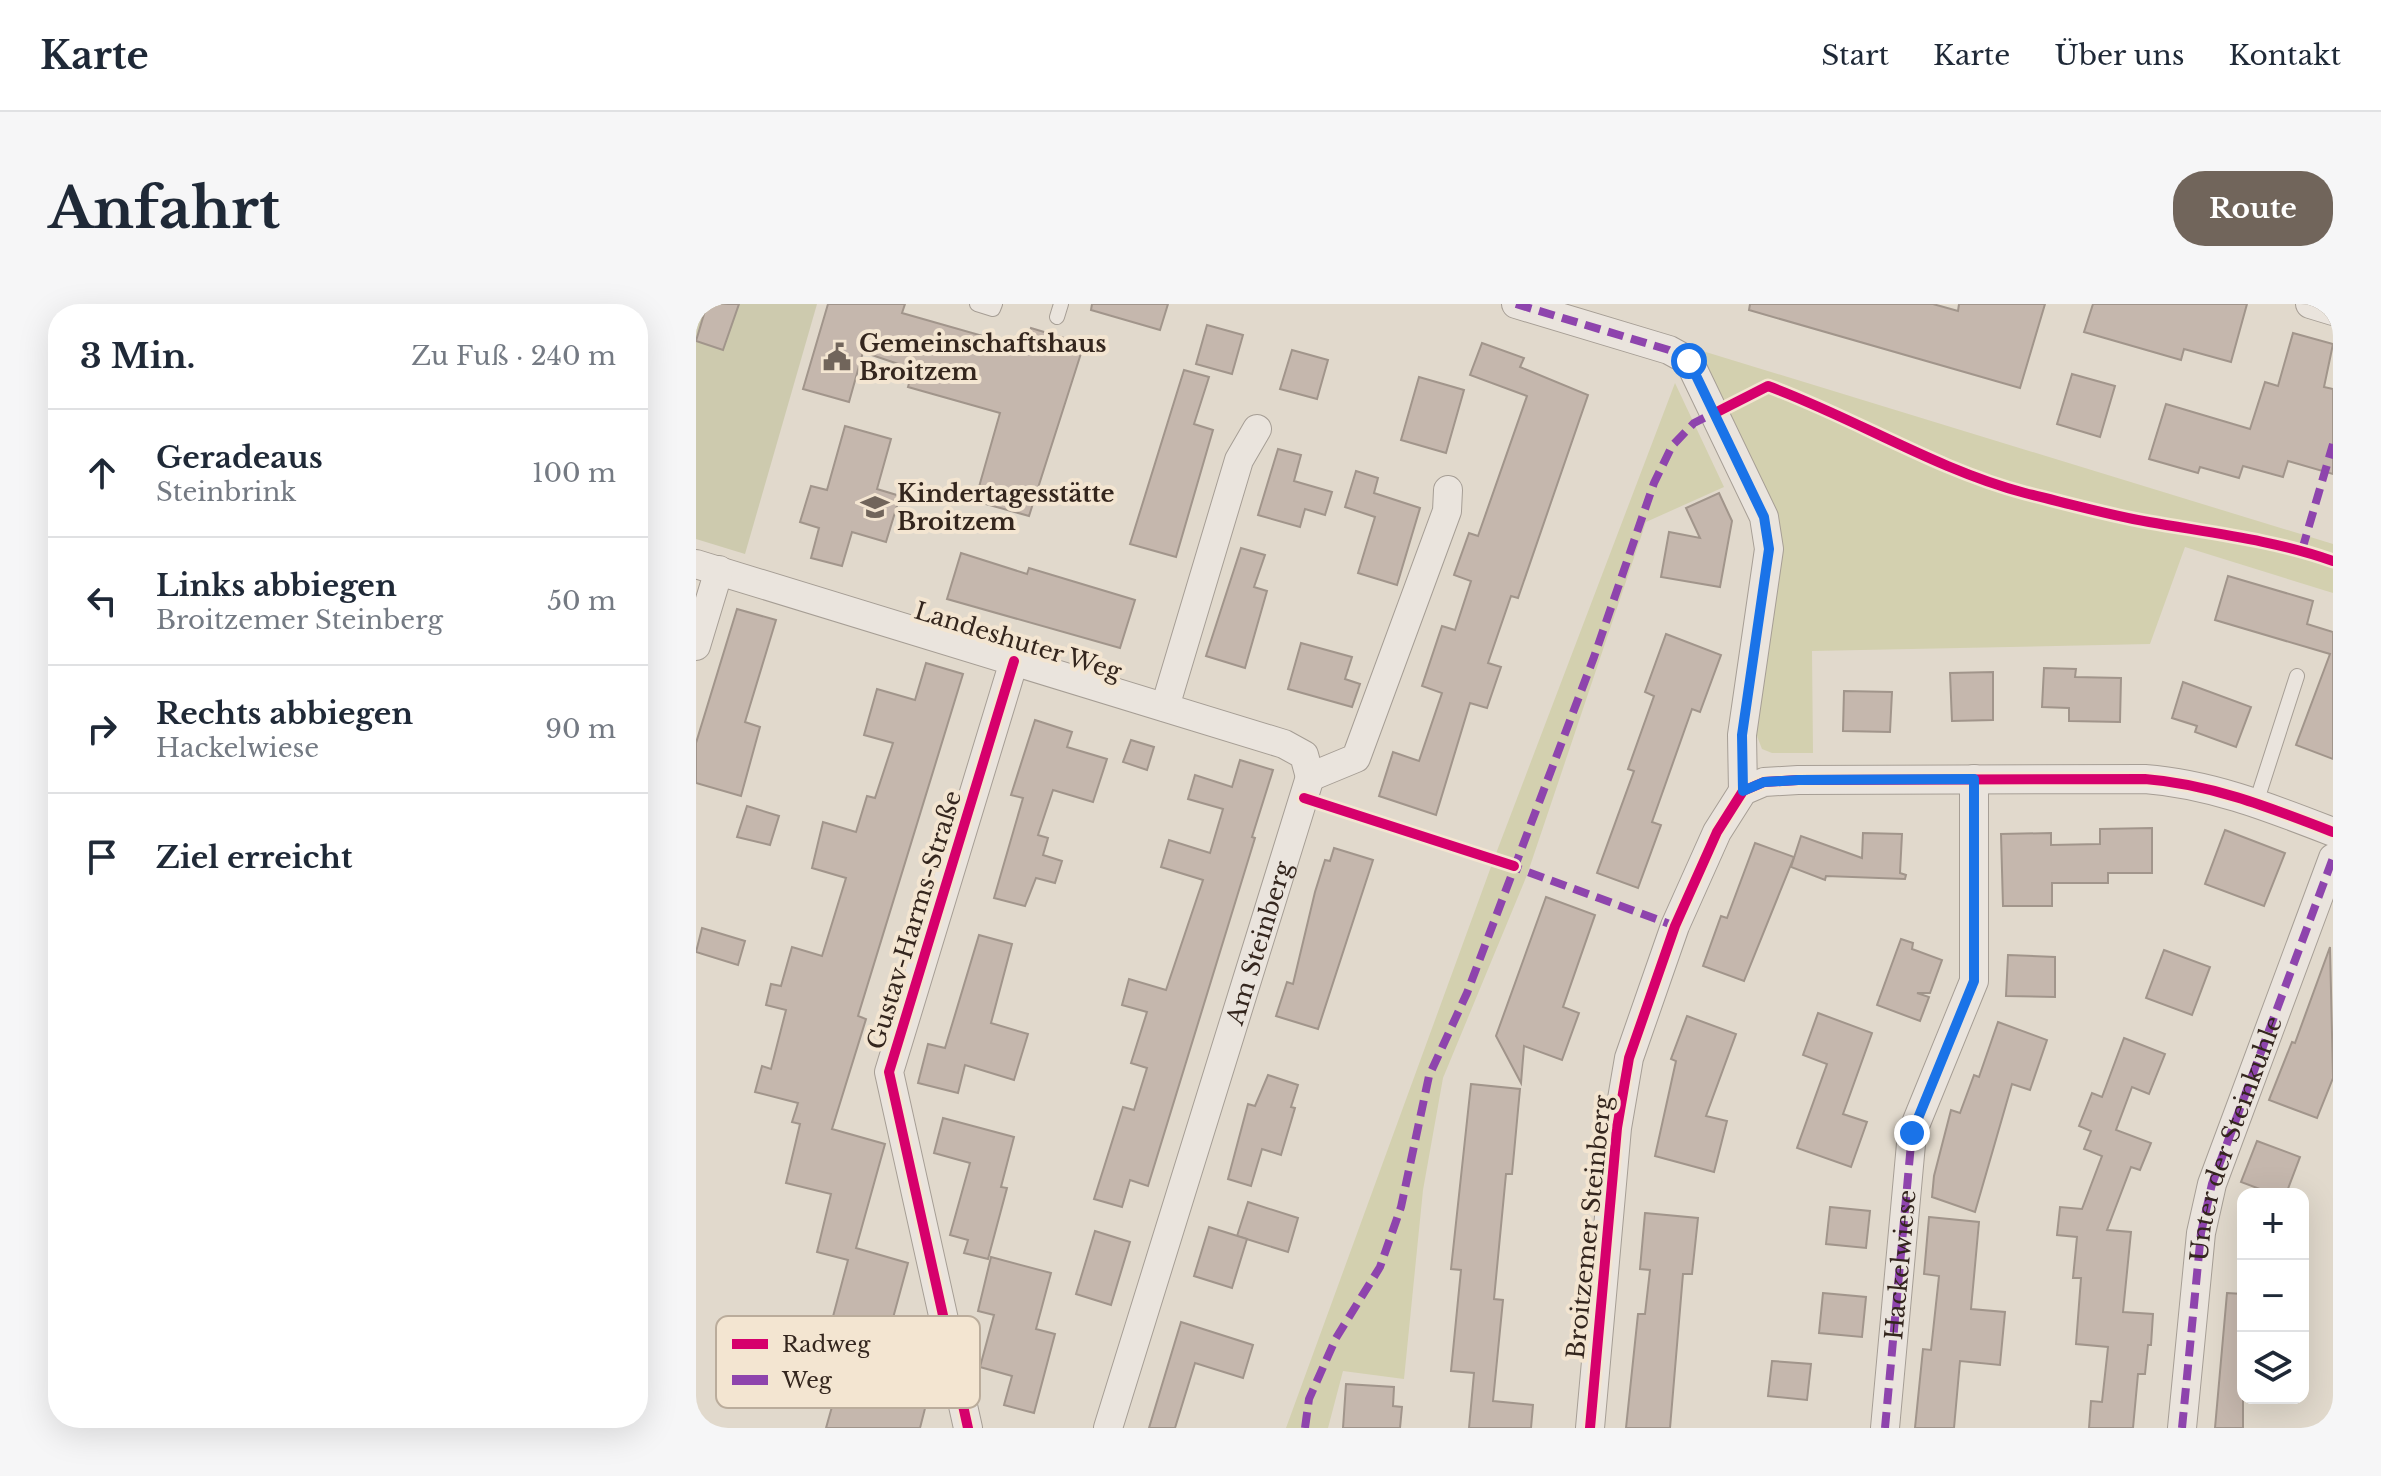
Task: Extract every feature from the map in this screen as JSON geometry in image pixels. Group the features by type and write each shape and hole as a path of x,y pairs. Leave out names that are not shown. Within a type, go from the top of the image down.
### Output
{"street":[{"path":"1516,304 1669,350 1689,361 1764,517 1769,549 1742,735 1743,791 1764,782 1798,780 2183,782 2256,803 2333,832"},
{"path":"2310,304 2333,311"},
{"path":"1165,707 1239,460 1257,429"},
{"path":"1310,777 1356,758 1447,511 1448,490"},
{"path":"696,646 707,567"},
{"name":"Landeshuter Weg","path":"707,567 1284,744 1304,755 1310,777"},
{"name":"Gustav-Harms-Straße","path":"943,1316 889,1072 1014,661"},
{"name":"Am Steinberg","path":"1108,1428 1310,777"},
{"name":"Hackelwiese","path":"1885,1428 1912,1133 1974,981 1974,779"},
{"name":"Broitzemer Steinberg","path":"1590,1428 1617,1128 1629,1058 1697,873 1717,832 1743,791"},
{"name":"Unter der Steinkuhle","path":"2182,1428 2201,1233 2212,1184 2333,858"},
{"name":"Gustav-Harms-Straße","path":"964,1408 968,1428"}],"lane":[{"path":"977,304 993,309 995,304"},
{"path":"2256,803 2297,676"}],"shaded area":[{"path":"696,304 817,304 745,554 696,539"},
{"path":"1696,349 2333,544 2333,593 2185,547 2150,644 1812,651 1813,753 1772,753 1762,749 1755,731 1780,546"},
{"path":"1675,383 1724,487 1646,522 1527,875 1443,1078 1423,1190 1404,1379 1343,1371 1328,1428 1286,1428 1492,864"}],"building":[{"path":"707,304 739,304 723,350 696,341"},
{"path":"828,304 905,304 902,313 1025,348 1031,328 1084,344 1029,516 975,501 1000,413 908,387 913,369 863,352 849,402 803,389"},
{"path":"1092,304 1168,304 1160,330 1091,310"},
{"path":"1750,304 1933,304 1958,311 1959,304 2045,304 2020,388 1749,310"},
{"path":"2093,304 2247,304 2231,362 2184,349 2181,360 2084,332"},
{"path":"1207,325 1243,335 1232,374 1196,364"},
{"path":"2293,333 2333,344 2324,387 2333,389 2333,474 2288,461 2283,477 2243,466 2239,478 2200,467 2198,473 2149,459 2166,404 2250,429 2265,382 2278,386"},
{"path":"1482,343 1524,358 1520,367 1588,395 1518,598 1511,596 1488,663 1501,667 1487,708 1470,703 1436,815 1379,796 1393,752 1419,761 1442,693 1422,686 1442,626 1455,630 1471,581 1454,575 1469,533 1478,536 1527,396 1470,375"},
{"path":"1292,350 1328,360 1317,399 1280,389"},
{"path":"1184,370 1209,377 1194,424 1213,430 1176,557 1130,544"},
{"path":"2072,374 2115,386 2100,437 2057,424"},
{"path":"1419,377 1464,390 1446,453 1401,440"},
{"path":"845,426 891,439 877,489 900,496 886,542 852,532 842,566 811,558 819,528 800,522 811,486 827,490"},
{"path":"1278,449 1301,455 1294,481 1332,492 1325,515 1305,509 1300,527 1258,515"},
{"path":"1356,471 1378,478 1374,493 1420,508 1397,585 1358,573 1375,517 1345,507"},
{"path":"1719,493 1732,521 1720,587 1661,577 1669,532 1700,538 1686,508"},
{"path":"1241,548 1265,555 1254,587 1267,591 1245,668 1206,656"},
{"path":"961,553 1027,574 1029,568 1135,600 1120,648 947,599"},
{"path":"2228,576 2313,601 2307,624 2333,632 2333,759 2296,745 2330,654 2215,620"},
{"path":"737,609 776,620 745,722 760,727 741,796 696,783 696,743"},
{"path":"1666,634 1721,655 1700,712 1692,709 1652,822 1661,825 1638,888 1597,873 1634,771 1628,769 1654,696 1645,692"},
{"path":"1301,643 1352,657 1345,679 1360,684 1352,707 1288,689"},
{"path":"926,663 963,674 858,1016 866,1019 832,1129 885,1144 856,1248 908,1263 894,1316 833,1316 848,1260 817,1252 831,1194 786,1183 800,1124 792,1122 798,1103 755,1092 762,1066 771,1069 786,1010 766,1005 771,984 781,986 792,947 822,956 846,878 812,868 823,822 856,832 867,796 875,798 893,743 864,735 877,689 915,700"},
{"path":"2044,668 2076,669 2075,677 2121,678 2120,722 2069,721 2069,708 2042,707"},
{"path":"1993,672 1993,720 1952,721 1950,673"},
{"path":"2183,682 2251,707 2236,747 2195,732 2197,726 2172,718"},
{"path":"1844,691 1892,692 1890,732 1843,731"},
{"path":"1035,720 1072,732 1067,747 1107,759 1093,802 1053,790 1038,835 1048,838 1043,855 1062,861 1055,883 1036,878 1025,906 994,898 1023,798 1011,795"},
{"path":"1131,740 1154,747 1147,770 1123,762"},
{"path":"1240,760 1273,770 1148,1186 1130,1180 1122,1207 1094,1199 1123,1107 1134,1110 1147,1068 1131,1063 1147,1012 1122,1005 1129,979 1166,990 1203,880 1161,867 1169,840 1210,853 1223,809 1188,799 1195,775 1232,787"},
{"path":"747,806 779,816 770,845 737,837"},
{"path":"2152,828 2152,873 2108,873 2108,883 2052,883 2052,906 2003,906 2001,834 2051,833 2051,845 2100,844 2100,829"},
{"path":"2225,830 2285,853 2264,906 2205,884"},
{"path":"1863,833 1902,834 1900,873 1906,875 1905,879 1826,876 1825,880 1791,867 1801,836 1862,858"},
{"path":"1755,843 1794,857 1744,981 1703,966 1721,916 1727,918"},
{"path":"1334,848 1373,860 1318,1029 1276,1016 1287,982 1293,984 1315,892 1325,860 1330,861"},
{"path":"1546,897 1595,915 1563,1007 1579,1013 1562,1060 1524,1046 1521,1083 1496,1036"},
{"path":"702,928 745,941 738,965 696,952"},
{"path":"979,935 1012,944 991,1023 1028,1034 1014,1080 965,1065 958,1093 918,1083 928,1044 945,1048"},
{"path":"1901,939 1913,943 1912,949 1942,960 1930,993 1917,993 1929,997 1920,1021 1877,1005"},
{"path":"2330,947 2333,1078 2317,1118 2269,1100 2292,1042 2295,1043"},
{"path":"2164,950 2210,967 2192,1015 2146,998"},
{"path":"2008,955 2055,957 2055,997 2006,996"},
{"path":"1818,1013 1872,1033 1843,1114 1867,1122 1851,1167 1797,1148 1827,1064 1803,1055"},
{"path":"1687,1016 1736,1034 1706,1116 1727,1121 1714,1172 1655,1156 1676,1061 1671,1059"},
{"path":"1998,1022 2047,1040 2030,1090 2012,1084 1975,1212 1932,1197 1934,1176 1951,1110 1960,1113 1974,1075 1979,1077"},
{"path":"2124,1038 2165,1054 2149,1094 2132,1087 2116,1130 2151,1143 2140,1170 2131,1167 2107,1230 2131,1232 2123,1312 2153,1314 2151,1345 2148,1345 2145,1374 2138,1374 2133,1428 2089,1428 2091,1401 2102,1402 2108,1347 2076,1344 2081,1278 2073,1278 2077,1237 2057,1235 2060,1207 2082,1209 2102,1156 2084,1149 2091,1131 2079,1126 2092,1093 2102,1097"},
{"path":"1268,1075 1298,1085 1291,1107 1295,1108 1281,1155 1262,1149 1251,1186 1228,1179 1248,1104 1255,1106"},
{"path":"1471,1084 1520,1089 1512,1174 1506,1174 1494,1299 1503,1300 1493,1401 1533,1405 1531,1428 1469,1428 1474,1373 1451,1371 1461,1270 1451,1269"},
{"path":"943,1118 1014,1137 1001,1187 1007,1188 988,1259 964,1253 968,1240 950,1235 970,1163 934,1153"},
{"path":"2257,1141 2300,1157 2288,1188 2257,1188 2241,1182"},
{"path":"1248,1202 1298,1218 1288,1252 1237,1236"},
{"path":"1830,1207 1870,1211 1866,1248 1826,1244"},
{"path":"1645,1213 1698,1218 1692,1274 1683,1274 1670,1428 1626,1428 1638,1314 1645,1314 1650,1270 1640,1269"},
{"path":"1929,1217 1979,1222 1971,1309 2005,1312 2000,1365 1960,1361 1954,1428 1915,1428 1923,1349 1931,1350 1939,1276 1924,1274"},
{"path":"1209,1227 1247,1239 1232,1288 1194,1276"},
{"path":"1095,1231 1130,1242 1111,1305 1076,1294"},
{"path":"991,1257 1051,1273 1036,1329 1055,1334 1034,1413 1004,1405 1012,1376 980,1367 994,1315 978,1311"},
{"path":"1823,1293 1866,1297 1862,1337 1819,1333"},
{"path":"2227,1293 2237,1294 2237,1404 2243,1404 2243,1428 2215,1428"},
{"path":"1181,1322 1253,1345 1243,1378 1195,1363 1175,1428 1149,1428"},
{"path":"1772,1361 1811,1364 1807,1400 1768,1396"},
{"path":"1346,1384 1394,1387 1393,1406 1402,1407 1400,1428 1343,1428"},
{"path":"832,1408 925,1408 920,1428 826,1428"}],"marked path":[{"path":"1516,304 1669,350 1689,361 1764,517 1769,549 1742,735 1743,791"},
{"path":"1305,1428 1309,1399 1336,1338 1380,1267 1401,1207 1429,1076 1467,993 1594,657 1654,483 1672,446 1694,423 1720,410"},
{"path":"2302,550 2333,444"},
{"path":"1885,1428 1912,1133 1974,981 1974,779"},
{"path":"2182,1428 2201,1233 2212,1184 2333,858"},
{"path":"1506,864 1675,926"}],"cycle path":[{"path":"1715,413 1768,386 1992,483 2103,512 2265,542 2333,561"},
{"path":"943,1316 889,1072 1014,661"},
{"path":"1590,1428 1617,1128 1629,1058 1675,926 1717,832 1743,791 1764,782 1798,780 2145,779 2217,792 2333,832"},
{"path":"1304,798 1514,866"},
{"path":"964,1408 968,1428"}],"place":[{"name":"Gemeinschaftshaus Broitzem","path":"837,357"},
{"name":"Kindertagesstätte Broitzem","path":"875,507"}],"route":[{"path":"1689,361 1764,517 1769,549 1742,735 1743,791 1764,782 1798,780 1974,779 1974,981 1912,1133"}]}
